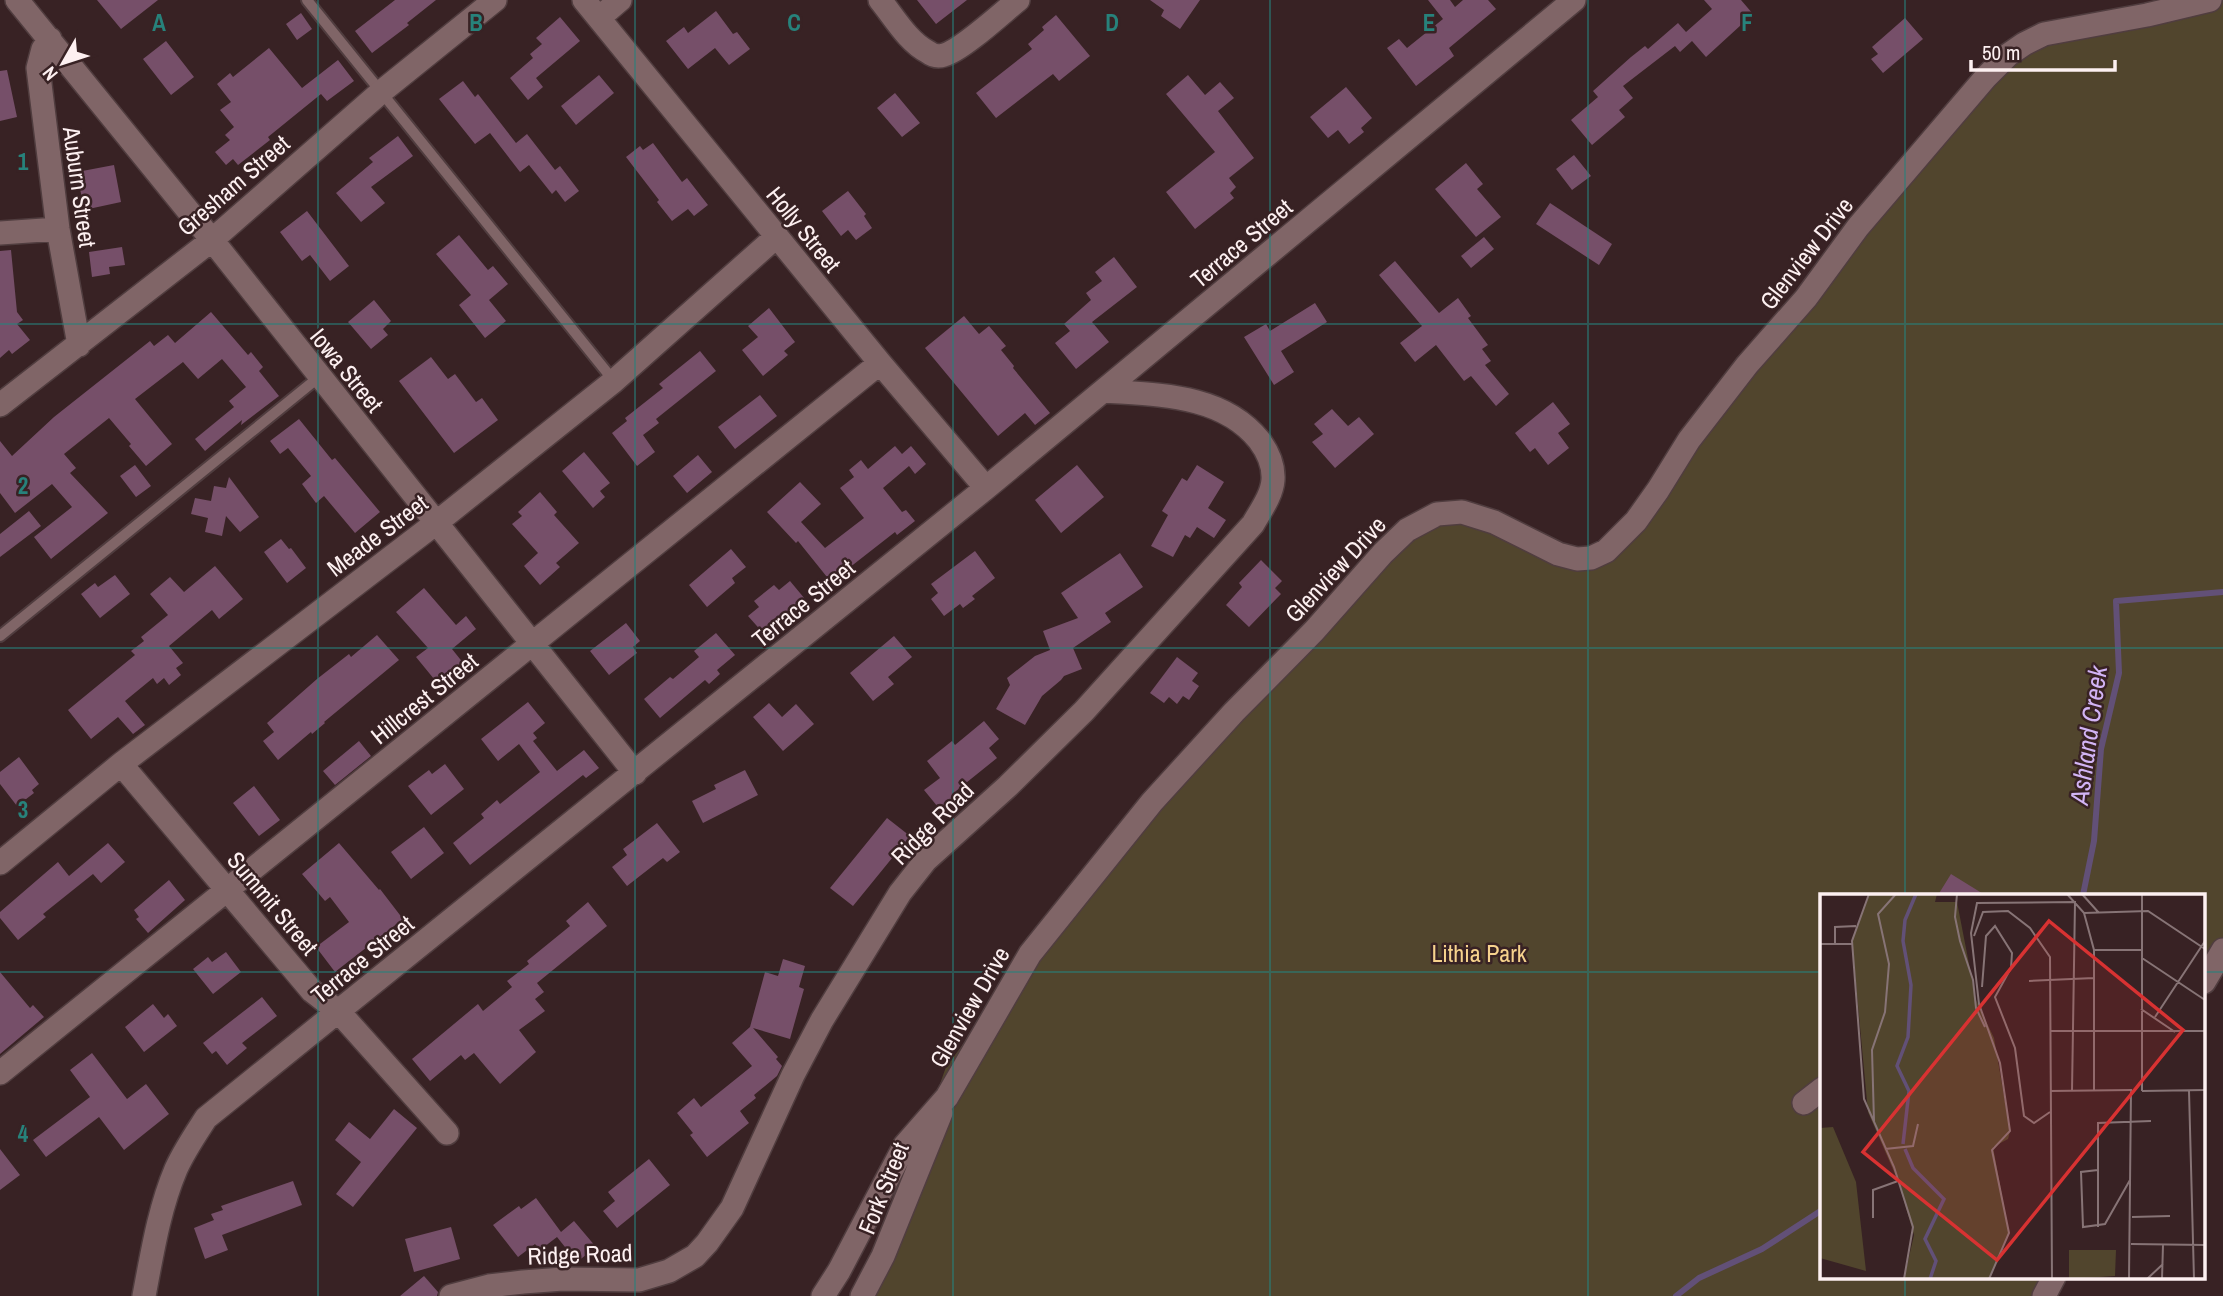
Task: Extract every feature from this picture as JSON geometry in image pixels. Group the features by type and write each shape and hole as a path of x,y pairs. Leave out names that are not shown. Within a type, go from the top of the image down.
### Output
{"street":[{"name":"Iowa Street","path":"17,0 212,240 635,773"},
{"name":"Gresham Street","path":"0,405 212,240 381,92 495,0"},
{"path":"592,9 620,0"},
{"path":"880,0 914,41 926,52 937,56 945,55 967,41 1018,0"},
{"name":"Terrace Street","path":"144,1296 175,1171 187,1145 206,1118 986,488 1574,0"},
{"name":"Glenview Drive","path":"823,1296 839,1271 905,1145 947,1097 1030,954 1061,913 1152,802 1407,530 1437,514 1462,512 1494,522 1558,554 1577,559 1591,558 1606,551 1636,521 1689,440 1747,365 1806,298 1858,227 1986,77 2008,55 2044,34 2199,2"},
{"name":"Holly Street","path":"592,9 880,363 986,488"},
{"name":"Auburn Street","path":"50,39 43,49 38,68 58,229 79,345"},
{"path":"0,233 58,229"},
{"name":"Meade Street","path":"0,863 121,764 436,523 614,381 777,236"},
{"name":"Hillcrest Street","path":"0,1073 880,363"},
{"name":"Ridge Road","path":"451,1296 489,1286 523,1282 564,1279 639,1280 669,1270 695,1256 732,1208 793,1075 900,893 926,860 1008,786 1084,711 1253,524 1269,496 1273,481 1272,463 1264,447 1249,429 1232,416 1213,407 1173,397 1104,391"},
{"name":"Summit Street","path":"121,764 312,991 339,1012 447,1133"},
{"path":"2206,979 2223,950"},
{"name":"Fork Street","path":"862,1296 883,1256 947,1097"},
{"path":"2044,1296 2053,1278"}],"lane":[{"path":"307,0 614,381"},
{"path":"0,636 319,377"}],"green space":[{"name":"Lithia Park","path":"2210,0 2223,0 2223,950 2206,979 2206,894 1820,894 1820,1278 2053,1278 2044,1296 853,1296 864,1280 916,1151 946,1067 1061,913 1152,802 1437,514 1537,545 1606,551 2008,55"}],"building":[{"path":"97,0 158,0 121,29"},
{"path":"395,0 436,0 372,53 355,31"},
{"path":"917,0 967,0 936,24"},
{"path":"1150,0 1200,0 1180,29 1161,16 1164,10"},
{"path":"1428,0 1450,0 1455,7 1463,0 1488,0 1496,9 1449,48 1454,56 1416,86 1387,48 1399,39 1407,48 1443,19"},
{"path":"1704,0 1741,0 1753,14 1706,57 1692,41 1680,52 1675,46 1623,86 1633,98 1619,110 1625,117 1592,145 1571,120 1598,97 1593,91 1631,57 1645,46 1648,49 1678,23 1686,32 1712,9"},
{"path":"716,11 733,34 737,32 750,49 729,65 715,48 688,69 666,41 684,27 688,33"},
{"path":"301,13 312,29 297,40 286,24"},
{"path":"1056,15 1090,56 1059,81 1053,74 996,118 976,93 1032,49 1028,44"},
{"path":"560,17 580,41 536,78 543,87 528,100 510,78 533,58 530,54 542,44 536,38"},
{"path":"1905,18 1923,39 1883,73 1871,59 1878,54 1872,47"},
{"path":"166,41 194,77 171,95 143,59"},
{"path":"269,48 302,88 338,60 354,81 327,101 321,94 238,165 233,159 226,165 215,152 230,140 225,135 234,127 220,110 231,102 217,84 230,73 233,77"},
{"path":"7,70 17,117 0,121 0,71"},
{"path":"599,75 614,93 576,125 561,106"},
{"path":"1188,75 1205,95 1220,82 1234,98 1218,111 1254,158 1229,178 1236,187 1230,193 1234,198 1195,229 1166,192 1215,152 1166,94"},
{"path":"463,81 475,97 478,94 516,143 527,134 555,170 560,166 579,191 565,202 556,190 552,194 529,165 520,172 490,133 475,144 439,99"},
{"path":"1346,87 1372,118 1361,128 1364,132 1349,144 1338,130 1328,138 1310,117"},
{"path":"895,93 920,123 902,137 877,108"},
{"path":"398,136 413,156 371,187 385,203 361,222 336,193 373,162 369,158"},
{"path":"653,143 682,182 687,178 708,205 694,216 688,209 672,221 626,157 640,146 643,150"},
{"path":"1574,155 1591,176 1572,190 1556,169"},
{"path":"1466,163 1483,184 1477,189 1501,217 1476,237 1435,189"},
{"path":"114,165 121,202 84,210 77,172"},
{"path":"848,191 866,214 864,216 872,228 856,240 848,230 841,236 822,211"},
{"path":"1550,203 1612,244 1599,265 1536,224"},
{"path":"307,211 349,266 330,281 310,255 302,261 280,232"},
{"path":"459,235 488,270 493,266 508,284 489,300 506,321 485,338 459,305 471,295 436,254"},
{"path":"1484,237 1494,249 1471,268 1461,256"},
{"path":"122,247 125,265 109,267 110,274 92,277 89,252"},
{"path":"11,250 17,312 23,320 17,324 30,340 12,354 9,350 0,358 0,251"},
{"path":"1114,257 1137,287 1092,322 1109,342 1076,369 1055,343 1070,331 1064,324 1091,300 1086,293 1102,281 1095,272"},
{"path":"1395,261 1439,313 1458,298 1471,316 1468,318 1488,345 1482,349 1491,361 1485,365 1509,394 1496,406 1471,376 1464,381 1436,345 1415,362 1400,343 1422,326 1379,275"},
{"path":"374,300 391,321 383,329 388,335 371,349 348,322"},
{"path":"1315,303 1327,322 1281,351 1294,372 1274,385 1244,337 1266,324 1270,331"},
{"path":"769,308 795,342 784,351 788,355 763,376 742,350 758,337 748,326"},
{"path":"211,312 248,355 251,352 263,367 259,371 279,396 241,425 242,420 205,451 195,439 234,407 229,401 246,387 222,359 198,379 183,362 135,399 172,444 146,466 109,418 64,454 76,468 70,473 108,513 51,559 34,537 72,507 52,484 15,513 0,493 0,441 12,456 54,417 150,341 154,346 168,335 175,343"},
{"path":"964,316 979,334 989,326 1006,346 1001,350 1013,368 1050,413 1035,425 1025,413 998,436 925,348"},
{"path":"700,351 716,371 656,419 659,423 643,435 655,452 637,466 612,433 627,421 625,418 663,388 659,384"},
{"path":"431,357 448,379 455,374 476,402 482,398 498,420 454,453 399,381"},
{"path":"760,395 777,416 735,449 718,427"},
{"path":"1553,402 1570,424 1558,433 1569,448 1548,465 1535,448 1530,452 1515,433"},
{"path":"1332,409 1348,426 1359,417 1374,434 1335,468 1312,442 1323,434 1314,424"},
{"path":"299,419 380,512 355,533 324,496 316,503 302,484 311,476 288,448 280,454 270,441"},
{"path":"895,446 902,454 911,446 926,464 915,474 909,466 883,488 902,512 906,510 915,521 897,535 895,532 831,582 798,541 796,543 767,512 800,482 821,504 801,522 825,548 864,518 840,488 854,477 849,470 861,460 868,469"},
{"path":"584,452 610,483 600,491 605,497 593,508 562,471"},
{"path":"698,455 712,472 687,493 673,476"},
{"path":"135,465 151,486 136,497 120,476"},
{"path":"1077,465 1104,497 1061,533 1035,500"},
{"path":"1197,465 1224,482 1208,508 1226,520 1214,538 1197,527 1190,538 1185,535 1173,557 1151,546 1168,515 1162,511 1182,478 1187,481"},
{"path":"229,477 259,517 240,532 226,516 222,536 205,532 208,518 191,514 195,498 211,501 214,486 226,488"},
{"path":"540,492 557,512 554,515 579,543 556,563 560,567 540,585 524,566 538,553 512,524 522,516 518,512"},
{"path":"29,511 41,526 0,557 0,534"},
{"path":"281,539 306,568 287,583 264,552"},
{"path":"731,549 746,567 732,578 735,583 707,607 689,585"},
{"path":"975,551 995,578 972,596 975,599 963,608 960,604 944,616 931,599 938,593 931,584"},
{"path":"1120,553 1143,587 1105,613 1111,622 1073,648 1082,669 1064,676 1042,696 1025,725 996,709 1010,685 1007,678 1035,656 1050,650 1043,631 1078,618 1061,593"},
{"path":"1261,560 1282,581 1275,588 1281,594 1249,627 1226,605 1242,587 1239,583"},
{"path":"215,566 243,599 219,619 212,610 169,646 183,663 176,668 181,675 169,685 164,678 157,684 153,678 125,701 145,725 133,734 118,717 91,739 68,710 135,655 131,651 144,641 141,637 168,615 150,594 170,577 184,592"},
{"path":"115,575 130,594 100,618 81,594 95,583 98,587"},
{"path":"790,581 805,599 764,634 748,616 759,607 754,601 774,585 779,590"},
{"path":"424,588 456,625 466,616 476,629 452,649 468,669 443,690 416,657 428,648 396,612"},
{"path":"626,623 640,641 633,647 637,653 609,675 590,651"},
{"path":"716,633 735,655 717,670 720,674 709,684 705,680 660,718 644,699 699,657 694,651"},
{"path":"377,635 399,660 278,760 263,741 274,732 267,723 317,679 349,654 351,657"},
{"path":"894,636 912,657 888,677 894,684 873,701 850,673"},
{"path":"1177,657 1198,673 1192,681 1199,686 1189,700 1183,696 1177,704 1169,697 1164,703 1150,693"},
{"path":"528,702 545,723 533,733 537,738 533,741 557,771 584,750 599,768 586,778 583,775 470,865 453,843 484,818 481,814 497,800 500,804 540,772 519,744 498,761 481,739"},
{"path":"769,703 782,717 796,704 814,724 783,751 753,717"},
{"path":"984,721 999,739 989,748 997,758 956,791 960,796 942,812 924,790 940,778 927,761 952,741 955,745"},
{"path":"359,741 371,756 335,785 323,771"},
{"path":"19,757 39,784 32,790 34,793 17,806 0,784 0,772"},
{"path":"445,764 464,789 431,815 408,786 429,770 432,774"},
{"path":"745,770 758,795 703,823 692,801 716,789 714,785"},
{"path":"254,786 280,820 259,836 233,803"},
{"path":"887,818 910,836 853,906 830,888"},
{"path":"657,823 680,852 667,862 663,858 627,886 612,867 627,855 623,849"},
{"path":"424,827 444,853 411,879 391,852"},
{"path":"108,843 125,862 101,883 93,874 43,914 46,917 18,940 0,918 0,912 58,862 69,876"},
{"path":"339,843 403,919 335,972 316,947 349,922 330,897 325,901 302,874"},
{"path":"1951,874 1983,894 1939,894"},
{"path":"169,880 185,900 148,933 136,919 139,917 134,910"},
{"path":"588,902 607,926 537,983 544,992 535,999 545,1011 519,1030 536,1052 500,1084 474,1053 465,1060 461,1055 430,1081 412,1059 478,1004 483,1011 512,987 507,981 570,926 566,921"},
{"path":"226,952 241,972 213,994 193,969 208,957 212,962"},
{"path":"783,959 805,966 799,987 804,989 790,1039 753,1028 778,1057 776,1059 782,1066 777,1076 740,1111 749,1123 707,1157 677,1113 694,1098 701,1107 752,1066 732,1043 750,1027 765,972 778,976"},
{"path":"0,972 30,1008 33,1005 44,1017 0,1054"},
{"path":"262,997 277,1016 242,1043 247,1048 227,1065 216,1051 212,1054 203,1043"},
{"path":"153,1004 164,1018 168,1014 177,1026 144,1052 125,1027"},
{"path":"92,1053 127,1099 146,1084 169,1114 124,1150 99,1117 46,1157 33,1140 90,1097 70,1070"},
{"path":"394,1109 417,1128 353,1207 336,1194 361,1162 335,1140 349,1122 370,1139"},
{"path":"0,1149 20,1175 0,1190"},
{"path":"649,1159 670,1185 617,1228 603,1211 615,1201 608,1192"},
{"path":"293,1181 302,1205 222,1235 228,1250 205,1259 194,1228 214,1220 211,1214 223,1210 221,1206"},
{"path":"536,1198 561,1232 574,1221 596,1247 577,1262 557,1237 540,1250 535,1244 518,1257 493,1225 519,1206 521,1209"},
{"path":"451,1227 460,1259 414,1272 405,1239"},
{"path":"424,1276 438,1292 437,1296 400,1296"}],"waterway":[{"name":"Ashland Creek","path":"2083,894 2094,841 2101,749 2119,673 2116,601 2223,592"},
{"name":"Ashland Creek","path":"1676,1296 1699,1278 1762,1249 1820,1211"}]}
